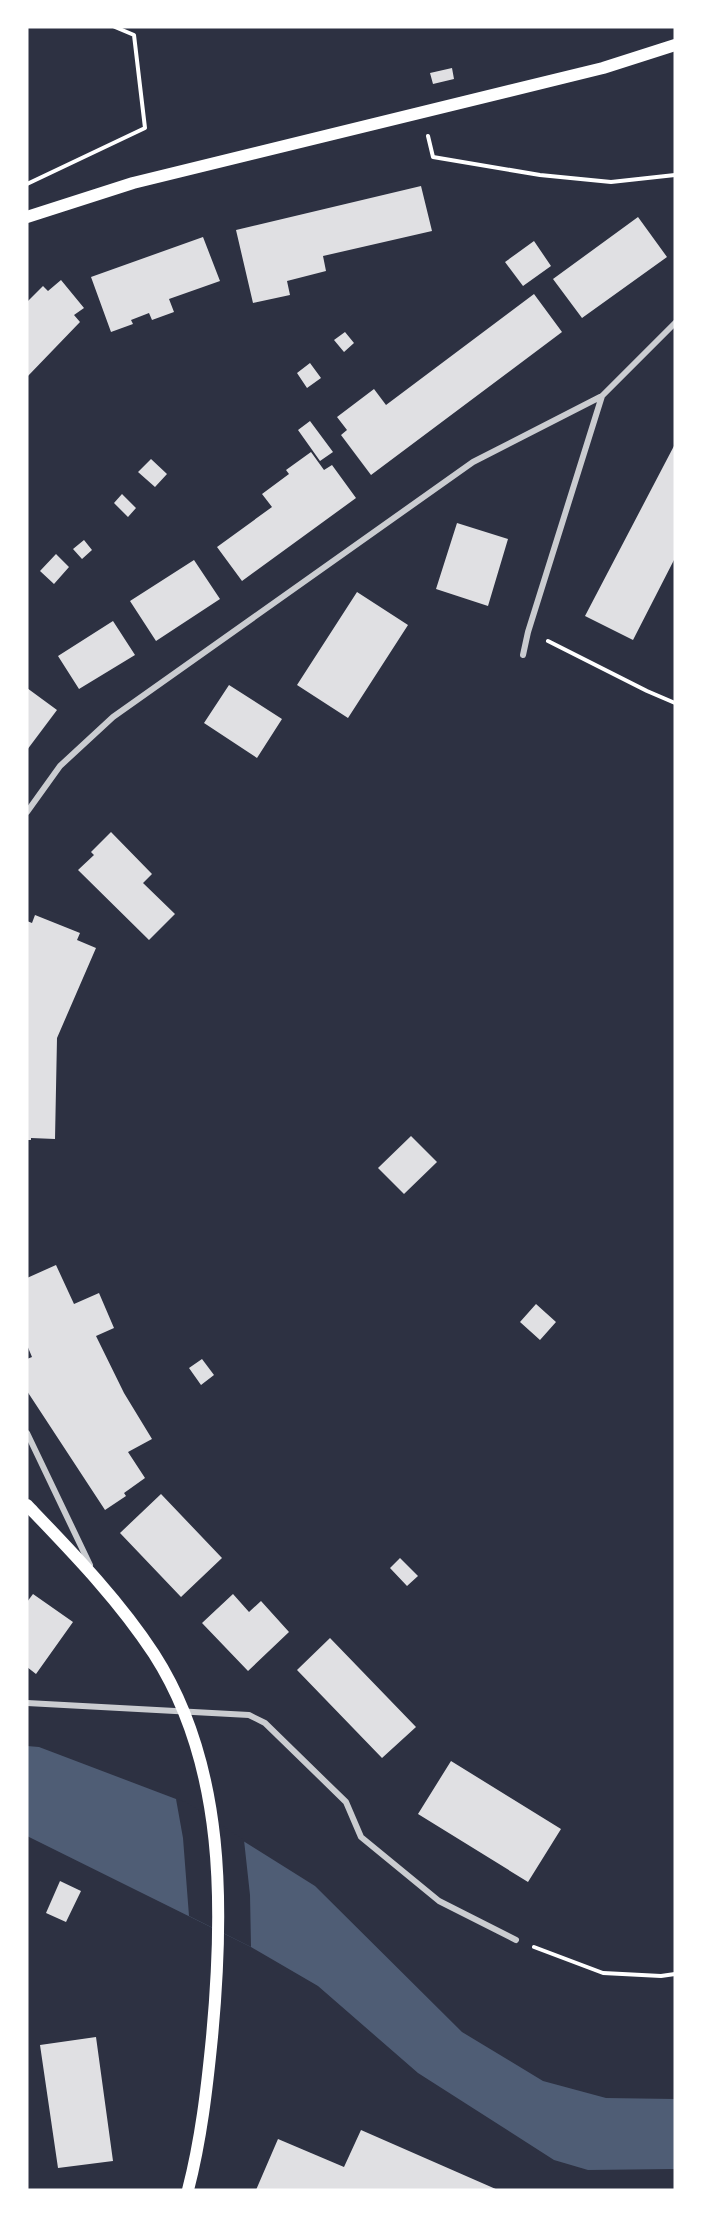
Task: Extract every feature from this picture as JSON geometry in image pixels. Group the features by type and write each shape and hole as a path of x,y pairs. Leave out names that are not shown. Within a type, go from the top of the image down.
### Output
{"main road":[{"path":"27,217 133,183 603,69 675,45"},
{"path":"27,1505 96,1578 154,1654 184,1713 197,1751 208,1795 218,1887 220,1931 218,1975 205,2100 188,2190"}],"street":[{"path":"27,812 60,766 113,717 473,462 602,396 675,323"},
{"path":"523,656 528,632 602,396"},
{"path":"27,1433 96,1578"},
{"path":"27,1703 249,1715 265,1723 346,1802 361,1837 439,1900 516,1940"}],"path":[{"path":"27,184 145,128 134,36 115,27"},
{"path":"423,114 433,157 540,175 612,182 675,175"},
{"path":"528,632 647,692 675,703"},
{"path":"516,1940 603,1973 661,1976 675,1974"}],"water":[{"path":"27,1746 39,1747 176,1799 315,1886 462,2032 543,2081 606,2098 675,2099 675,2169 588,2170 554,2160 418,2073 318,1986 251,1947 27,1836"}],"pier":[{"path":"176,1799 186,1802 244,1840 250,1895 251,1947 189,1916 183,1838"}],"building":[{"path":"452,68 454,79 433,84 430,73"},
{"path":"421,186 432,231 323,256 326,271 287,281 290,295 253,303 236,230"},
{"path":"638,217 667,257 582,318 553,279"},
{"path":"203,237 220,281 169,299 174,312 152,320 149,313 131,320 133,324 111,332 91,277"},
{"path":"534,241 551,266 523,286 505,262"},
{"path":"61,280 84,308 74,315 80,322 27,377 27,302 43,286 48,291"},
{"path":"534,294 562,332 371,475 341,435 347,430 337,417 374,389 386,405"},
{"path":"345,332 354,343 344,352 334,340"},
{"path":"310,363 321,378 307,388 297,373"},
{"path":"310,421 333,452 320,461 298,430"},
{"path":"675,444 675,558 633,640 585,616"},
{"path":"311,452 324,470 332,465 356,498 242,581 217,547 272,507 262,494 289,474 286,470"},
{"path":"151,459 167,474 155,487 138,472"},
{"path":"122,494 136,508 128,517 114,503"},
{"path":"457,523 508,539 488,606 436,589"},
{"path":"84,540 92,550 82,559 73,549"},
{"path":"56,554 69,567 54,584 40,571"},
{"path":"194,560 220,599 156,641 130,601"},
{"path":"357,592 408,625 348,718 297,685"},
{"path":"113,621 135,655 79,689 58,656"},
{"path":"229,685 282,719 257,758 204,723"},
{"path":"27,688 57,710 27,750"},
{"path":"111,832 152,874 143,883 175,914 149,940 78,870 94,855 91,852"},
{"path":"35,915 80,933 77,940 96,948 57,1038 55,1139 31,1138 27,1140 27,921 32,923"},
{"path":"411,1136 437,1162 404,1194 378,1168"},
{"path":"56,1265 74,1304 99,1293 114,1328 96,1336 124,1393 152,1439 128,1452 145,1478 124,1493 126,1496 105,1510 27,1391 27,1359 32,1357 27,1345 27,1278"},
{"path":"536,1304 556,1322 540,1340 520,1322"},
{"path":"202,1359 214,1375 201,1385 189,1368"},
{"path":"161,1494 222,1558 181,1597 120,1533"},
{"path":"400,1558 418,1576 407,1586 390,1568"},
{"path":"33,1594 73,1622 36,1674 27,1667 27,1602"},
{"path":"233,1594 249,1612 261,1601 289,1632 248,1671 202,1623"},
{"path":"330,1638 416,1727 382,1758 297,1670"},
{"path":"451,1761 561,1829 528,1882 418,1814"},
{"path":"60,1881 81,1891 66,1922 46,1913"},
{"path":"96,2037 113,2161 58,2168 40,2045"},
{"path":"361,2130 498,2190 256,2190 278,2139 344,2167"}]}
